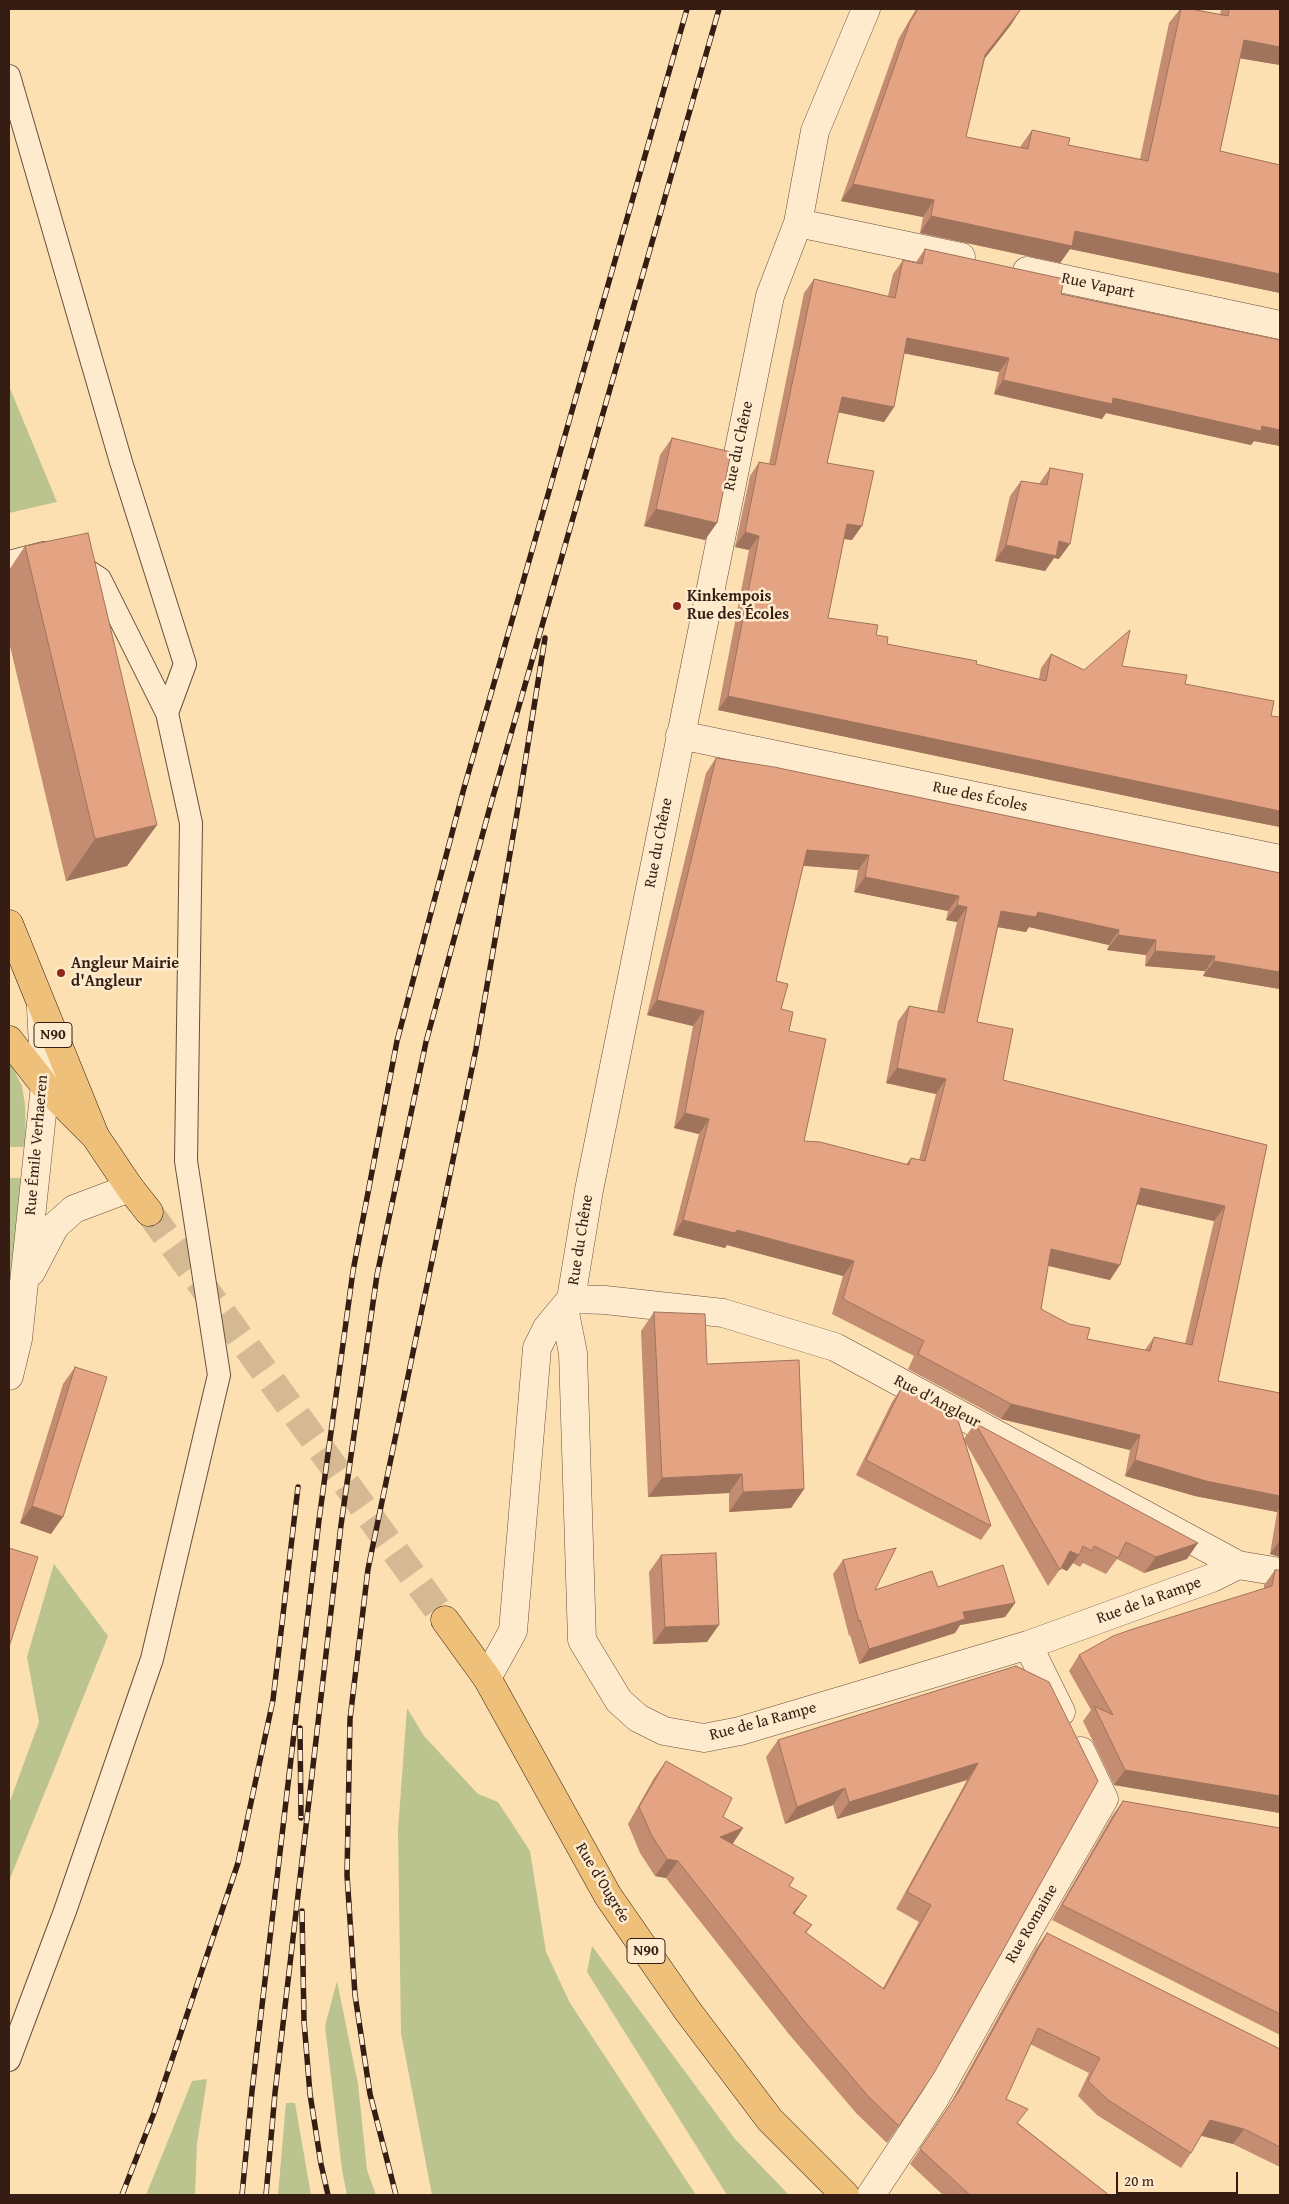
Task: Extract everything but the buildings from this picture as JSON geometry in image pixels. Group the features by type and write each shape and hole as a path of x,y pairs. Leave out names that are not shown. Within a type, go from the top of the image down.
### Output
{"main road":[{"name":"N90","path":"9,924 95,1136"},
{"name":"N90","path":"9,1040 45,1086 95,1136 130,1188 150,1212"},
{"name":"Rue d'Ougrée","path":"445,1620 487,1678 608,1896 687,2010 770,2120 845,2195"}],"street":[{"name":"Rue du Chêne","path":"568,1304 680,735 770,296 798,223 815,131 866,9"},
{"name":"Rue Vapart","path":"798,223 1280,325"},
{"name":"Rue des Écoles","path":"680,735 1280,859"},
{"name":"Rue Émile Verhaeren","path":"9,1376 18,1339 45,1086 41,1005"},
{"name":"Rue Émile Verhaeren","path":"24,1284 55,1226 74,1209 130,1188"},
{"name":"Rue d'Angleur","path":"568,1304 605,1300 724,1313 835,1347 1238,1565 1280,1572"},
{"name":"Rue de la Rampe","path":"568,1304 573,1354 582,1640 619,1701 638,1718 664,1731 704,1738 740,1731 1028,1645 1212,1578 1238,1565"},
{"path":"487,1678 513,1631 536,1348 547,1328 568,1304"},
{"name":"Rue Romaine","path":"871,2195 935,2098 1030,1927 1114,1801 1028,1645"},
{"path":"1030,1927 1056,1940"}],"lane":[{"path":"9,76 121,462 185,664 166,714"},
{"path":"9,562 56,550 100,579 166,714 190,823 186,1161 219,1375 152,1659 65,1910 9,2060"}],"green space":[{"path":"9,386 57,502 9,513"},
{"path":"9,1060 22,1086 25,1104 26,1147 9,1147"},
{"path":"9,1178 24,1178 17,1249 9,1282"},
{"path":"54,1564 108,1636 9,1881 9,1804 39,1722 27,1657"},
{"path":"407,1708 424,1736 478,1794 498,1802 530,1851 546,1952 570,2003 696,2195 432,2195 401,2033 398,1830"},
{"path":"592,1946 735,2139 789,2195 727,2195 587,1972"},
{"path":"337,1981 358,2084 367,2170 376,2195 347,2195 342,2170 325,2026"},
{"path":"207,2079 197,2144 195,2195 146,2195 192,2081"},
{"path":"286,2103 295,2103 311,2195 278,2195"}],"tunnel":[{"path":"149,1212 445,1620"}],"railway":[{"path":"242,2195 252,2091 319,1520 353,1271 397,1041 464,788 687,9"},
{"path":"266,2195 275,2093 341,1525 377,1275 426,1042 490,807 719,9"},
{"path":"396,2195 370,2094 355,1995 347,1875 350,1719 368,1569 476,1049 545,638"},
{"path":"122,2195 154,2113 238,1863 273,1700 298,1487"},
{"path":"300,1728 301,1818"},
{"path":"302,1911 304,2021 310,2094 328,2195"}],"place":[{"name":"Kinkempois Rue des Écoles","path":"677,606"},
{"name":"Angleur Mairie d'Angleur","path":"61,973"}]}
